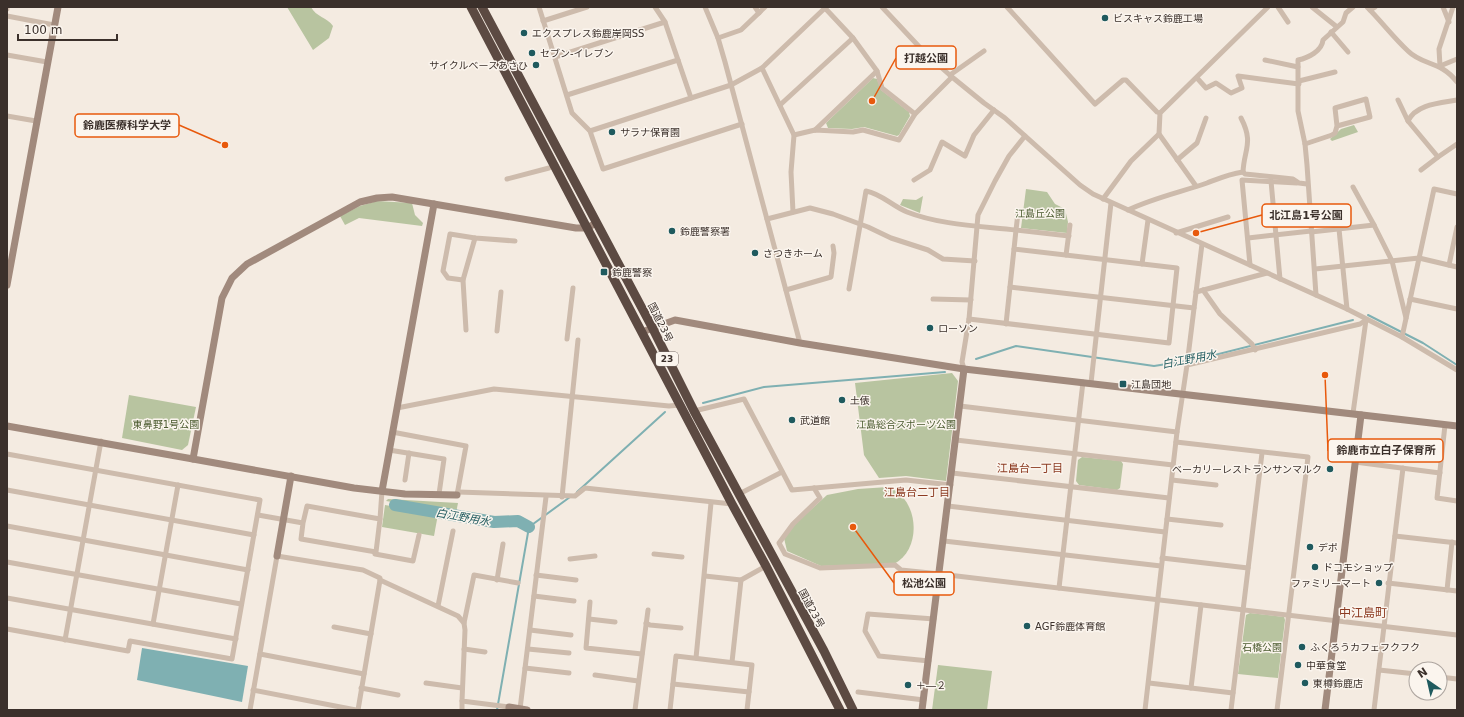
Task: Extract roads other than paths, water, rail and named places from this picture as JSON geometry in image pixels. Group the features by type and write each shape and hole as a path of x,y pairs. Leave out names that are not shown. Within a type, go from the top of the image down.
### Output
{"highway":[{"name":"23","path":"471,7 766,566 840,710"},
{"name":"国道23号","path":"482,7 652,328 694,411 824,650 853,710"}],"street":[{"path":"7,285 58,7"},
{"path":"539,7 572,113 590,131 602,168 742,124"},
{"path":"543,21 588,7"},
{"path":"655,7 665,22 691,98"},
{"path":"704,7 718,38 800,343"},
{"path":"755,7 759,13"},
{"path":"718,38 741,30 765,7"},
{"path":"590,131 731,85 762,68 825,7 853,38 877,71 882,88 915,114"},
{"path":"882,7 926,54 1025,136 1080,185 1103,199 1175,233 1347,309 1366,320 1403,334 1457,370"},
{"path":"1007,7 1095,104 1123,80 1126,80 1157,112 1160,113"},
{"path":"1196,186 1159,134 1160,113 1268,7"},
{"path":"1278,7 1288,22"},
{"path":"1312,7 1337,27"},
{"path":"1316,295 1305,144 1298,111 1298,60 1308,57 1318,50 1323,43 1323,40 1343,22 1346,13 1353,7"},
{"path":"1368,8 1375,7"},
{"path":"1443,7 1449,22"},
{"path":"1440,66 1439,49 1453,7"},
{"path":"1368,8 1408,52 1440,66 1450,73 1457,82"},
{"path":"7,16 54,25"},
{"path":"555,57 665,22"},
{"path":"1331,32 1348,52"},
{"path":"780,105 853,38"},
{"path":"794,135 815,130 853,132 863,130 899,140 915,114 951,76 984,51"},
{"path":"7,54 48,62"},
{"path":"1440,66 1457,59"},
{"path":"567,95 678,60"},
{"path":"1265,60 1298,67"},
{"path":"762,68 794,135 791,172 793,212"},
{"path":"815,130 877,71"},
{"path":"1197,78 1206,88 1216,83 1231,93 1242,88 1238,76 1299,83 1335,72"},
{"path":"1305,144 1335,133 1337,126 1335,108 1366,99 1370,117 1337,126"},
{"path":"1398,100 1408,121 1438,157"},
{"path":"1408,121 1411,114 1429,105 1457,100"},
{"path":"914,180 930,170 942,142 964,156 974,134 994,110"},
{"path":"7,116 36,121"},
{"path":"1177,160 1197,143 1206,118"},
{"path":"1241,118 1249,141 1243,172"},
{"path":"1103,199 1131,161 1159,134"},
{"path":"922,710 960,406 964,369 962,362 969,319 978,215 995,180 1009,156 1025,136"},
{"path":"1421,170 1457,144"},
{"path":"507,179 549,168"},
{"path":"1128,210 1142,203 1230,174 1243,172 1245,174 1293,180 1299,183"},
{"path":"1250,265 1242,180 1307,184"},
{"path":"1271,182 1280,279"},
{"path":"1353,187 1392,261 1406,318"},
{"path":"1403,334 1434,189 1457,194"},
{"path":"849,289 866,191 876,193 907,212 970,226 1069,236"},
{"path":"193,459 222,298 227,286 236,273 247,264 360,202 377,198 392,197 587,228 596,223"},
{"path":"1091,383 1111,203"},
{"path":"375,555 382,491 434,204"},
{"path":"767,219 810,208 833,214 891,238 928,250 943,259 975,261"},
{"path":"1006,324 1018,213"},
{"path":"1175,233 1228,217"},
{"path":"1142,264 1148,220"},
{"path":"1066,255 1070,225"},
{"path":"1248,238 1374,226"},
{"path":"1449,265 1457,227"},
{"path":"1339,229 1347,309"},
{"path":"463,280 448,278 443,271 450,234 475,238 515,241"},
{"path":"466,330 463,280 475,238"},
{"path":"1145,710 1177,432 1202,244"},
{"path":"786,290 831,277 834,253 833,246"},
{"path":"969,319 1169,343 1177,268 1014,249"},
{"path":"1314,270 1419,258 1457,266"},
{"path":"1196,292 1267,273"},
{"path":"1010,287 1194,308"},
{"path":"567,339 573,288"},
{"path":"1203,290 1220,314 1254,347"},
{"path":"497,331 501,292"},
{"path":"933,299 971,300"},
{"path":"1410,299 1457,309"},
{"path":"642,332 675,320 800,343 964,369 1457,426"},
{"path":"1187,362 1360,324 1366,320"},
{"path":"1353,414 1366,320"},
{"path":"564,497 578,340"},
{"path":"1059,588 1083,382"},
{"path":"397,408 494,389 669,406 680,405"},
{"path":"694,411 744,399 792,490 906,480 951,485"},
{"path":"960,406 1177,432"},
{"path":"1325,710 1361,415"},
{"path":"1445,425 1437,498 1457,501"},
{"path":"7,426 101,441 291,476 405,494 458,493 564,497 575,496 585,488 711,503 732,504"},
{"path":"392,432 466,446 458,493"},
{"path":"956,440 1173,465"},
{"path":"65,640 101,441"},
{"path":"1176,442 1308,457 1277,710"},
{"path":"389,450 444,459 439,494"},
{"path":"1231,710 1262,452"},
{"path":"405,480 409,453"},
{"path":"7,454 260,500 232,659 130,640 128,651 7,629"},
{"path":"1355,462 1440,473"},
{"path":"1374,710 1388,583 1403,468"},
{"path":"739,494 782,472"},
{"path":"952,473 1169,498"},
{"path":"250,710 291,476"},
{"path":"1172,480 1216,485"},
{"path":"153,624 178,485"},
{"path":"814,488 820,498 793,524 780,543 785,554 820,568 895,565 901,570 1457,635"},
{"path":"7,490 254,535"},
{"path":"520,709 546,497"},
{"path":"696,658 711,503"},
{"path":"380,519 306,506 301,539 375,555 413,561 419,535"},
{"path":"948,506 1165,532"},
{"path":"258,515 303,523"},
{"path":"1168,519 1221,525"},
{"path":"7,526 248,570"},
{"path":"438,606 453,531"},
{"path":"1395,536 1455,542 1446,590"},
{"path":"944,540 1161,566"},
{"path":"497,580 504,544"},
{"path":"654,554 682,557"},
{"path":"277,556 363,570 380,578 380,580 458,616 464,623"},
{"path":"570,559 596,556"},
{"path":"1162,558 1248,568"},
{"path":"7,562 241,604"},
{"path":"704,576 741,580 766,566"},
{"path":"462,710 464,623 474,575 518,583"},
{"path":"536,575 576,580"},
{"path":"253,690 357,710 380,580"},
{"path":"732,662 741,580"},
{"path":"1388,583 1457,591"},
{"path":"534,596 574,601"},
{"path":"7,598 236,639"},
{"path":"590,602 586,648 642,654"},
{"path":"1191,688 1201,605"},
{"path":"635,710 648,610"},
{"path":"929,661 878,656 865,631 868,614 934,619"},
{"path":"589,618 615,622"},
{"path":"646,623 681,628"},
{"path":"334,627 371,634"},
{"path":"530,630 571,635"},
{"path":"464,648 485,652"},
{"path":"528,649 569,653"},
{"path":"260,654 364,674"},
{"path":"670,710 676,656 752,665 747,710"},
{"path":"525,668 569,673"},
{"path":"1379,670 1408,673"},
{"path":"595,675 638,681"},
{"path":"426,683 462,688"},
{"path":"1148,683 1233,693"},
{"path":"673,684 749,692"},
{"path":"361,688 398,695"},
{"path":"858,692 924,700"},
{"path":"462,701 528,710"}],"water":[{"path":"142,648 248,666 242,702 137,680"}],"waterway":[{"path":"1368,315 1423,343 1457,365"},
{"name":"白江野用水","path":"976,359 1016,346 1154,366 1199,359 1353,320"},
{"path":"703,403 764,387 945,372"},
{"path":"577,492 665,412"},
{"path":"497,710 529,527 570,497"},
{"name":"白江野用水","path":"395,505 494,522 518,521 529,527"}],"place":[{"name":"ビスキャス鈴鹿工場","path":"1105,18"},
{"name":"エクスプレス鈴鹿岸岡SS","path":"524,33"},
{"name":"セブン-イレブン","path":"532,53"},
{"name":"サイクルベースあさひ","path":"536,65"},
{"name":"打越公園","path":"872,101"},
{"name":"サラナ保育園","path":"612,132"},
{"name":"鈴鹿医療科学大学","path":"225,145"},
{"name":"鈴鹿警察署","path":"672,231"},
{"name":"北江島1号公園","path":"1196,233"},
{"name":"さつきホーム","path":"755,253"},
{"name":"鈴鹿警察","path":"604,272"},
{"name":"ローソン","path":"930,328"},
{"name":"鈴鹿市立白子保育所","path":"1325,375"},
{"name":"江島団地","path":"1123,384"},
{"name":"土俵","path":"842,400"},
{"name":"武道館","path":"792,420"},
{"name":"ベーカリーレストランサンマルク","path":"1330,469"},
{"name":"松池公園","path":"853,527"},
{"name":"デポ","path":"1310,547"},
{"name":"ドコモショップ","path":"1315,567"},
{"name":"ファミリーマート","path":"1379,583"},
{"name":"AGF鈴鹿体育館","path":"1027,626"},
{"name":"ふくろうカフェフクフク","path":"1302,647"},
{"name":"中華食堂","path":"1298,665"},
{"name":"東樽鈴鹿店","path":"1305,683"},
{"name":"＋―２","path":"908,685"}],"district":[{"name":"江島台一丁目","path":"1030,468"},
{"name":"江島台二丁目","path":"917,492"},
{"name":"中江島町","path":"1363,613"}],"park label":[{"name":"江島丘公園","path":"1040,213"},
{"name":"東鼻野1号公園","path":"166,424"},
{"name":"江島総合スポーツ公園","path":"906,424"},
{"name":"石橋公園","path":"1262,647"}]}
